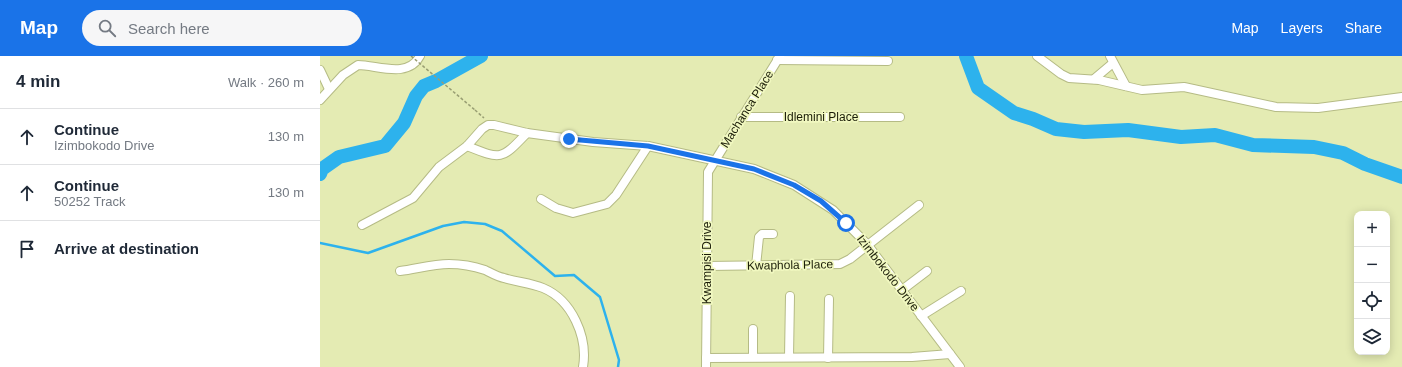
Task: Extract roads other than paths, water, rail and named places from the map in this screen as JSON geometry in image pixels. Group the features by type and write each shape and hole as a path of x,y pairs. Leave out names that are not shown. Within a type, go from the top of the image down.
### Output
{"street":[{"path":"1037,56 1061,74 1069,78 1094,79 1142,90 1184,87 1276,107 1318,108 1402,97"},
{"path":"320,100 329,89 358,65 392,70 411,65 417,57"},
{"path":"779,58 888,61"},
{"name":"Machanca Place","path":"714,161 779,58"},
{"path":"1094,79 1111,59 1126,86"},
{"path":"320,70 329,89"},
{"name":"Idlemini Place","path":"741,117 900,117"},
{"name":"Izimbokodo Drive","path":"467,146 482,129 488,125 494,125 527,133 593,142 648,146 754,169 794,185 833,210 867,244 960,367"},
{"path":"362,225 413,198 439,167 467,146 487,155 499,156 508,152 527,133"},
{"path":"541,199 556,208 573,213 607,204 616,195 648,146"},
{"name":"Kwampisi Drive","path":"706,363 707,177 714,161"},
{"name":"Kwaphola Place","path":"707,266 840,264 850,259 918,205"},
{"path":"756,266 759,237 762,234 773,234"},
{"path":"400,271 439,264 476,267 503,278 550,291 563,302 576,322 583,346 583,367"},
{"path":"902,290 927,272"},
{"path":"921,316 961,291"},
{"path":"789,357 790,296"},
{"path":"822,367 825,358 828,299"},
{"path":"753,329 753,357"},
{"path":"706,363 753,357 912,357 950,354"}],"waterway":[{"path":"320,174 322,169 339,157 385,146 404,123 416,96 424,86 481,56"},
{"path":"966,56 978,88 1014,113 1056,129 1084,132 1128,130 1181,137 1215,135 1253,145 1314,147 1343,153 1365,164 1402,177"},
{"path":"320,243 368,253 443,226 464,222 485,224 502,231 555,276 574,275 600,297 619,360 618,367"}]}
